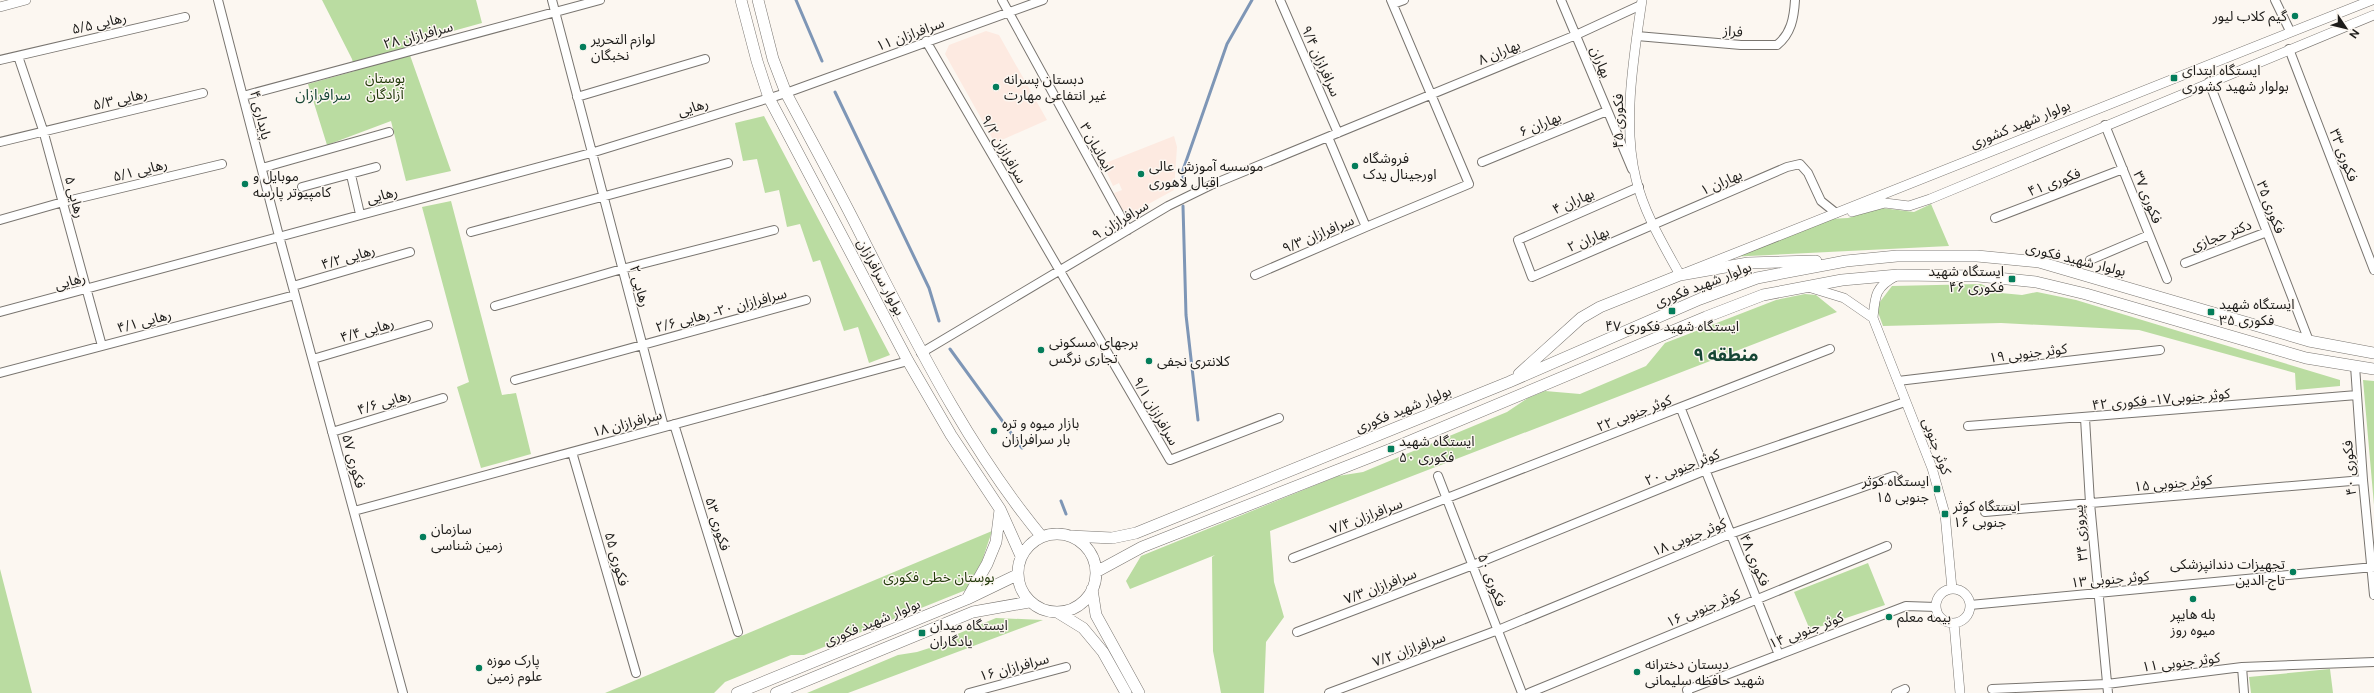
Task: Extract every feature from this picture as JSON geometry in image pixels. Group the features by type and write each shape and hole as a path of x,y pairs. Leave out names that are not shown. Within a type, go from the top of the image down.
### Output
{"main road":[{"name":"بولوار سرافرازان","path":"741,0 757,61 769,98 908,361 951,435 1000,509 1021,556"},
{"name":"بولوار سرافرازان","path":"758,0 773,59 786,93 921,353 964,428 1020,510 1042,537"},
{"name":"بولوار شهید فکوری","path":"1070,536 1112,538 1136,533 1509,382 1700,299 1757,278 1846,260 1897,256 1977,256 2039,262 2309,341 2374,353"},
{"path":"1509,382 1581,318 1600,307 1680,275 1748,263 1846,260"},
{"path":"1096,572 1142,547 1391,449 1706,317 1763,295 1842,280 1898,275 1978,276 2036,282 2086,294 2306,358 2374,369"},
{"path":"967,599 987,564 996,542 1000,509"},
{"path":"1054,534 1070,536 1083,544 1092,556 1096,572 1092,589 1085,600 1072,609 1057,612 1042,610 1029,602 1021,589 1017,575 1021,556 1028,547 1042,537 1054,534"},
{"name":"بولوار شهید فکوری","path":"737,693 967,599 1017,575"},
{"path":"1092,589 1096,615 1139,693"},
{"name":"بولوار شهید فکوری","path":"776,693 973,612 1029,602"},
{"path":"1057,612 1083,628 1103,652 1126,693"}],"street":[{"path":"0,7 26,0"},
{"name":"پایداری ۴","path":"218,0 279,236"},
{"name":"رهایی ۲","path":"552,0 664,427"},
{"name":"سرافرازان ۲۸","path":"243,96 600,0"},
{"name":"ایمانیان ۳","path":"1002,0 1128,230"},
{"name":"سرافرازان ۱۱","path":"769,98 926,41 1009,14 1043,0"},
{"name":"سرافرازان ۹/۴","path":"1280,0 1338,133"},
{"path":"1366,227 1469,184 1392,2 1404,0"},
{"name":"بهاران","path":"1562,0 1637,183"},
{"name":"فراز","path":"1637,36 1741,45 1777,46 1786,38 1794,16 1795,0"},
{"path":"2276,0 2290,31"},
{"name":"بولوار شهید کشوری","path":"1680,275 2290,31 2372,0"},
{"name":"بهاران ۸","path":"1432,94 1576,35 1641,2"},
{"name":"فکوری ۴۵","path":"1641,2 1637,36 1630,140 1637,183 1653,226 1680,275"},
{"path":"1836,213 1842,216 1869,206 1885,203 1909,206 2374,15"},
{"name":"رهایی ۵/۵","path":"0,60 185,17"},
{"name":"سرافرازان ۹/۲","path":"926,41 1059,271"},
{"name":"فکوری ۳۳","path":"2289,49 2374,270"},
{"name":"رهایی ۵","path":"18,56 43,130 102,346"},
{"path":"577,97 705,60"},
{"name":"فکوری ۳۵","path":"2209,82 2309,341"},
{"name":"رهایی ۵/۳","path":"0,142 43,130 202,93"},
{"name":"سرافرازان ۹","path":"921,353 1168,206 1211,185 1432,94"},
{"name":"رهایی","path":"0,312 87,290 279,236 591,152 769,98"},
{"name":"بهاران ۶","path":"1482,162 1608,111"},
{"name":"فکوری ۳۷","path":"2105,125 2167,279"},
{"path":"262,168 389,132"},
{"name":"سرافرازان ۹/۳","path":"1256,275 1366,227 1328,137"},
{"path":"471,232 602,195 728,162"},
{"name":"رهایی ۵/۱","path":"0,220 63,202 222,164"},
{"name":"بهاران ۱","path":"1653,226 1787,167 1800,164 1808,172 1821,201 1836,213"},
{"path":"302,187 376,168"},
{"name":"فکوری ۴۱","path":"1995,218 2123,169"},
{"path":"351,175 360,214"},
{"name":"بهاران ۴","path":"1532,277 1518,240 1637,183"},
{"path":"1901,186 1899,198 1903,204 1909,206"},
{"name":"بهاران ۲","path":"1532,277 1653,226"},
{"path":"495,306 622,269 774,230"},
{"name":"دکتر حجازی","path":"2185,263 2267,232"},
{"path":"2090,260 2149,235"},
{"name":"فکوری ۵۷","path":"279,236 403,693"},
{"name":"رهایی ۴/۲","path":"293,286 410,252"},
{"name":"سرافرازان ۹/۱","path":"1059,271 1170,460 1279,418"},
{"path":"1806,286 1844,298 1873,318 1875,296 1883,283 1898,275"},
{"name":"رهایی ۴/۱","path":"0,373 295,295"},
{"name":"سرافرازان ۲۰ - رهایی ۲/۶","path":"515,380 806,300"},
{"name":"کوثر جنوبی","path":"1873,318 1932,468 1945,514 1952,589"},
{"name":"رهایی ۴/۴","path":"313,360 428,325"},
{"name":"کوثر جنوبی ۲۲","path":"1448,499 1830,349"},
{"name":"کوثر جنوبی ۱۹","path":"1898,381 2160,350"},
{"name":"سرافرازان ۱۸","path":"354,511 908,361"},
{"name":"فکوری ۴۰","path":"2355,366 2362,480 2373,567 2374,595"},
{"name":"کوثر جنوبی۱۷ - فکوری ۴۲","path":"1968,426 2085,418 2357,395"},
{"name":"رهایی ۴/۶","path":"332,432 443,398"},
{"name":"کوثر جنوبی ۲۰","path":"1473,564 1706,470 1905,402"},
{"name":"فکوری ۴۸","path":"1681,408 1779,655"},
{"name":"پیروزی ۳۴","path":"2085,418 2090,503 2108,693"},
{"name":"فکوری ۵۳","path":"674,424 738,632"},
{"name":"فکوری ۵۵","path":"572,452 636,673"},
{"name":"فکوری ۵۰","path":"1438,476 1522,693"},
{"name":"کوثر جنوبی ۱۸","path":"1498,630 1730,534 1894,476"},
{"name":"کوثر جنوبی ۱۵","path":"1986,512 2362,480"},
{"name":"سرافرازان ۷/۴","path":"1293,558 1448,499"},
{"name":"کوثر جنوبی ۱۶","path":"1529,693 1887,546"},
{"name":"سرافرازان ۷/۳","path":"1297,632 1473,564"},
{"name":"کوثر جنوبی ۱۳","path":"1970,605 2373,567"},
{"path":"1952,589 1964,594 1970,605 1966,617 1954,623 1942,618 1936,607 1941,595 1952,589"},
{"name":"کوثر جنوبی ۱۴","path":"1688,691 1906,606 1936,607"},
{"path":"1954,623 1960,693"},
{"name":"سرافرازان ۷/۲","path":"1329,693 1342,691 1498,630"},
{"name":"کوثر جنوبی ۱۱","path":"1992,689 2107,684 2242,667 2374,662"},
{"name":"سرافرازان ۱۶","path":"969,693 1066,666"},
{"path":"2242,667 2244,693"},
{"path":"1896,693 1905,689"}],"shaded area":[{"name":"دبستان پسرانه غیر انتفاعی مهارت","path":"986,31 999,35 1047,120 995,143 945,54 949,45"},
{"name":"موسسه آموزش عالی اقبال لاهوری","path":"1174,136 1177,147 1174,190 1132,213 1123,211 1114,193 1122,190 1119,183 1113,186 1103,164"}],"green space":[{"name":"بوستان آزادگان","path":"322,0 476,0 482,23 406,44 451,171 406,181 391,121 327,145 308,84 355,71 352,59"},
{"path":"764,116 890,355 869,363 858,327 844,331 820,260 813,262 800,224 787,227 779,190 765,193 757,159 743,161 735,123"},
{"path":"451,201 502,395 516,393 531,454 481,468 457,387 469,382 422,207"},
{"path":"1931,204 1949,246 1728,257 1829,219 1848,218 1882,208 1914,212"},
{"path":"1981,284 2001,293 2022,295 2037,292 2076,300 2340,380 2340,386 2296,390 2295,373 2139,330 2001,323 1883,326 1876,307 1892,286"},
{"path":"1805,294 1816,295 1837,312 1270,531 1274,582 1284,617 1266,642 1264,693 1221,693 1213,651 1212,557 1215,555 1130,589 1126,581 1141,556 1338,476 1363,472 1507,412 1528,398 1545,391 1580,394 1646,366 1665,343 1776,300"},
{"path":"2363,380 2374,381 2374,505"},
{"name":"بوستان خطی فکوری","path":"992,531 982,561 966,590 804,655 791,655 725,682 714,693 605,693"},
{"path":"1868,563 1885,605 1810,630 1794,592"},
{"path":"0,569 32,693 0,693"},
{"path":"996,618 1043,620 848,693 807,693 898,655 917,652 942,644 955,635"},
{"path":"2330,669 2333,693 2251,693 2249,677"}],"waterway":[{"path":"796,0 822,61"},
{"path":"1183,179 1183,170 1227,44 1252,0"},
{"path":"835,92 929,288 939,321"},
{"path":"1183,206 1186,315 1198,420"},
{"path":"950,349 1022,448"},
{"path":"1061,501 1066,514"}],"place":[{"name":"گیم کلاب لیور","path":"2295,16"},
{"name":"لوازم التحریر نخبگان","path":"583,47"},
{"name":"ایستگاه ابتدای بولوار شهید کشوری","path":"2174,78"},
{"name":"دبستان پسرانه غیر انتفاعی مهارت","path":"996,87"},
{"name":"فروشگاه اورجینال یدک","path":"1355,166"},
{"name":"موسسه آموزش عالی اقبال لاهوری","path":"1141,174"},
{"name":"موبایل و کامپیوتر پارسه","path":"245,184"},
{"name":"ایستگاه شهید فکوری ۴۶","path":"2012,279"},
{"name":"ایستگاه شهید فکوری ۴۷","path":"1672,311"},
{"name":"ایستگاه شهید فکوری ۳۵","path":"2211,312"},
{"name":"برجهای مسکونی تجاری نرگس","path":"1041,350"},
{"name":"کلانتری نجفی","path":"1149,361"},
{"name":"بازار میوه و تره بار سرافرازان","path":"994,431"},
{"name":"ایستگاه شهید فکوری ۵۰","path":"1391,449"},
{"name":"ایستگاه کوثر جنوبی ۱۵","path":"1937,489"},
{"name":"ایستگاه کوثر جنوبی ۱۶","path":"1945,514"},
{"name":"سازمان زمین شناسی","path":"423,537"},
{"name":"تجهیزات دندانپزشکی تاج الدین","path":"2293,572"},
{"name":"بله هایپر میوه روز","path":"2193,599"},
{"name":"بیمه معلم","path":"1889,617"},
{"name":"ایستگاه میدان یادگاران","path":"922,633"},
{"name":"پارک موزه علوم زمین","path":"479,668"},
{"name":"دبستان دخترانه شهید حافظه سلیمانی","path":"1637,672"}],"district":[{"name":"سرافرازان","path":"323,94"},
{"name":"منطقه ۹","path":"1726,354"}]}
